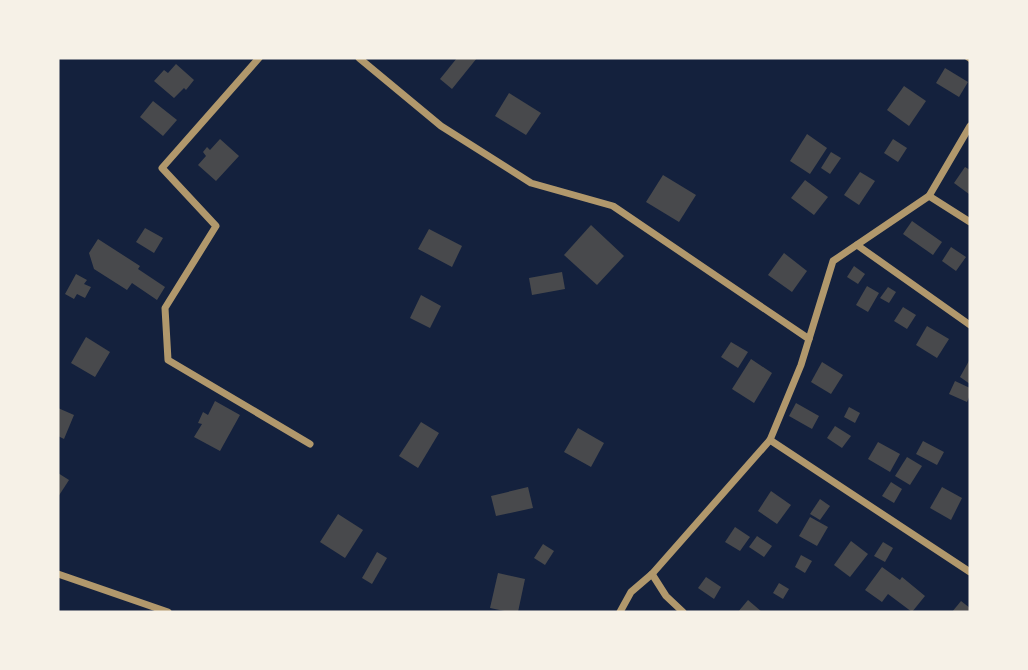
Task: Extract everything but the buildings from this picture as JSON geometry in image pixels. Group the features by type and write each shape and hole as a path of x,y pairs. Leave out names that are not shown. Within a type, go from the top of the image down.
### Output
{"street":[{"path":"259,58 162,169 216,226 165,308 168,360 310,444"},
{"path":"359,58 441,126 531,183 613,206 809,339"},
{"path":"620,612 631,592 652,575 770,440 801,365 833,261 929,196 970,126"},
{"path":"929,196 970,222"},
{"path":"857,245 970,325"},
{"path":"770,440 970,572"},
{"path":"58,574 168,612"},
{"path":"652,575 666,596 683,612"}]}
